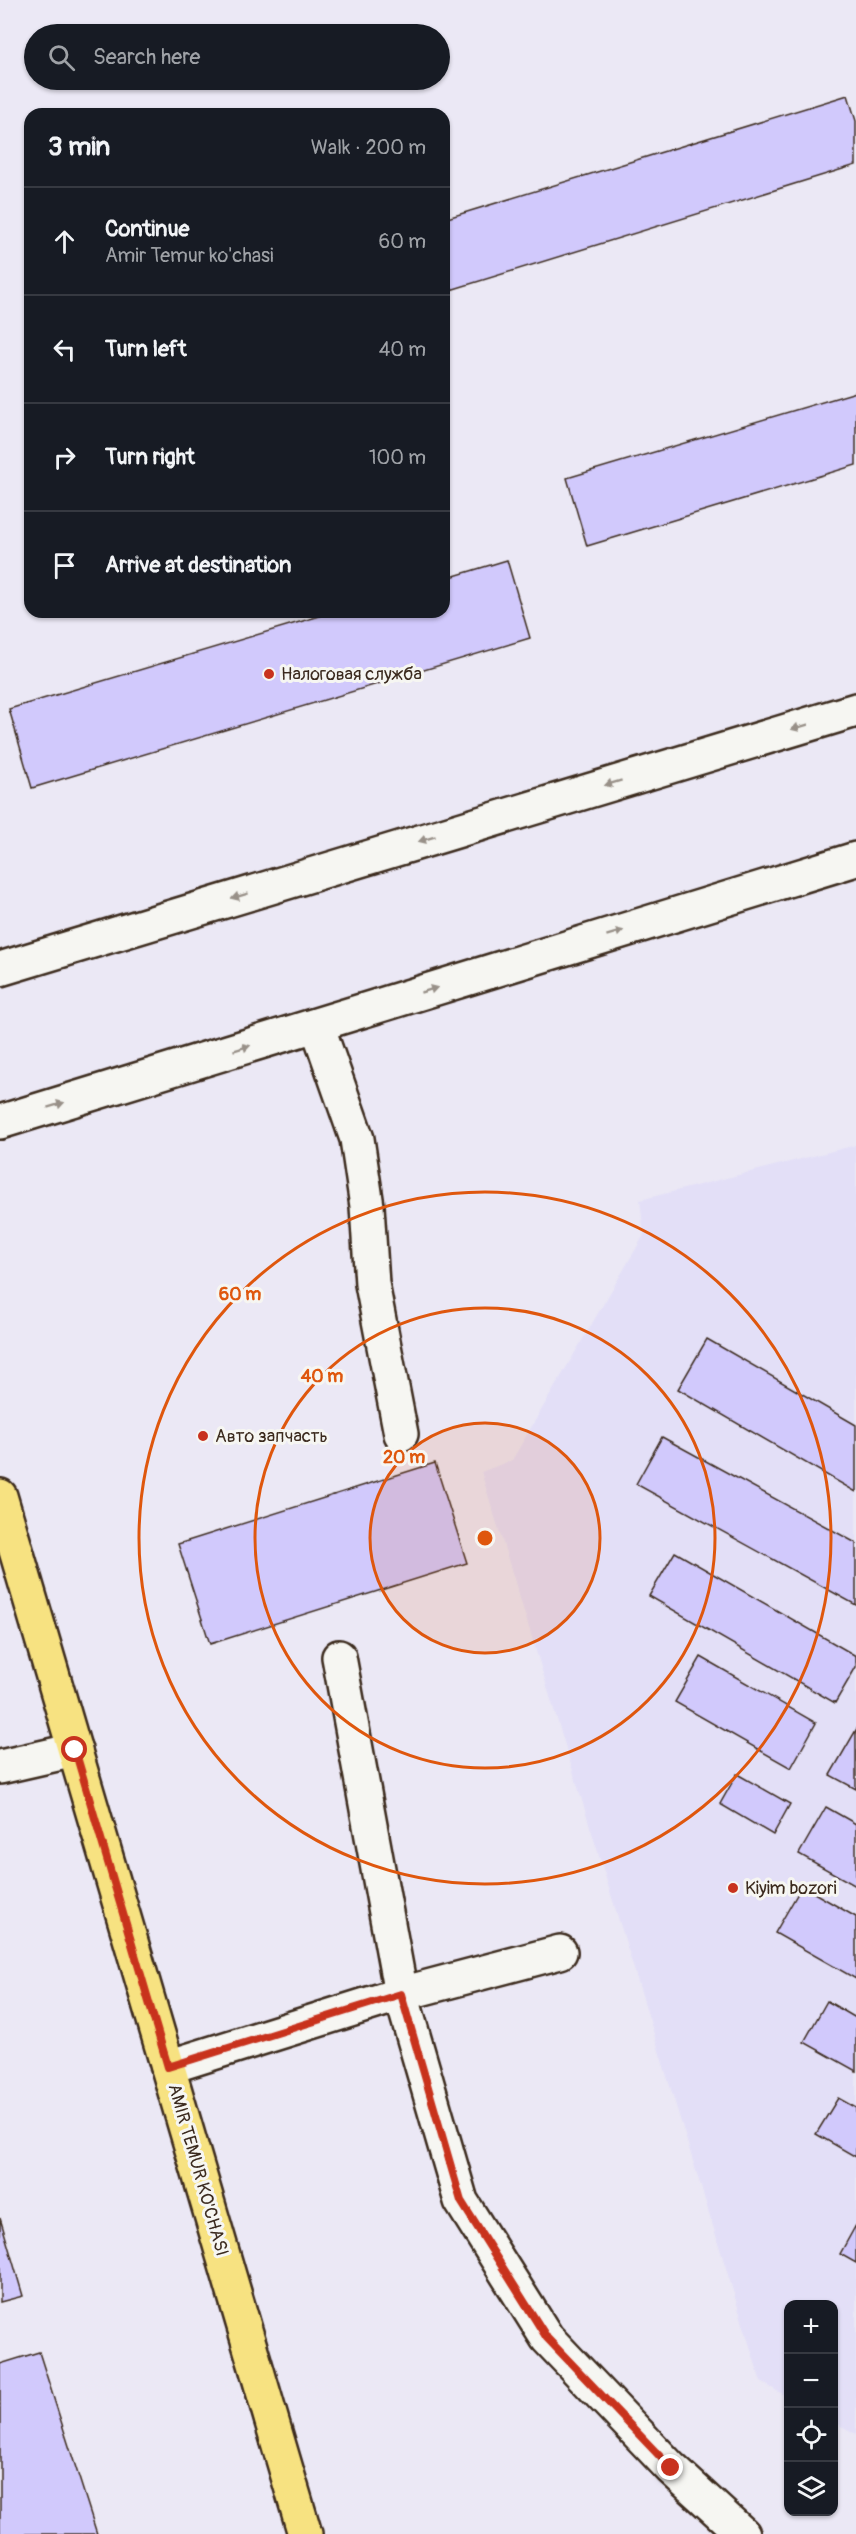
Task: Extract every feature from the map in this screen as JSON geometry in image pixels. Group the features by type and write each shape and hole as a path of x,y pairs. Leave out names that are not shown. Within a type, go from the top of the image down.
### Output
{"main road":[{"name":"AMIR TEMUR KO'CHASI","path":"0,1496 305,2534"}],"street":[{"path":"0,969 856,710"},
{"path":"0,1122 856,859"},
{"path":"316,1025 357,1139 367,1206 372,1284 401,1434"},
{"path":"339,1657 401,1994 461,2201 547,2338 671,2468 743,2534"},
{"path":"0,1767 75,1750"},
{"path":"168,2067 401,1994 560,1952"}],"shaded area":[{"name":"Kiyim bozori","path":"856,1145 856,2434 838,2424 838,2300 784,2300 784,2395 761,2382 481,1472 512,1460 644,1235 640,1200"}],"building":[{"path":"848,95 856,121 856,165 450,290 450,217"},
{"path":"856,392 856,465 587,546 567,478"},
{"path":"507,560 530,638 32,788 9,709 313,618 450,618 450,577"},
{"path":"707,1339 856,1425 856,1492 678,1389"},
{"path":"662,1437 856,1543 856,1605 636,1484"},
{"path":"435,1463 467,1563 210,1644 178,1544"},
{"path":"675,1552 856,1656 856,1667 835,1703 649,1596"},
{"path":"701,1657 816,1723 791,1768 675,1702"},
{"path":"856,1730 856,1789 830,1775"},
{"path":"737,1774 790,1804 773,1835 720,1804"},
{"path":"826,1807 856,1824 856,1886 799,1854"},
{"path":"802,1886 856,1917 856,1979 775,1933"},
{"path":"827,2001 856,2018 856,2071 804,2042"},
{"path":"838,2098 856,2108 856,2157 816,2134"},
{"path":"0,2218 23,2296 0,2302"},
{"path":"856,2225 856,2263 840,2254"},
{"path":"39,2352 97,2534 0,2534 0,2364"}],"place":[{"name":"Налоговая служба","path":"269,674"},
{"name":"Авто запчасть","path":"203,1436"},
{"name":"Kiyim bozori","path":"733,1888"}],"route":[{"path":"75,1750 168,2067 401,1994 461,2201 547,2338 671,2468"}]}
